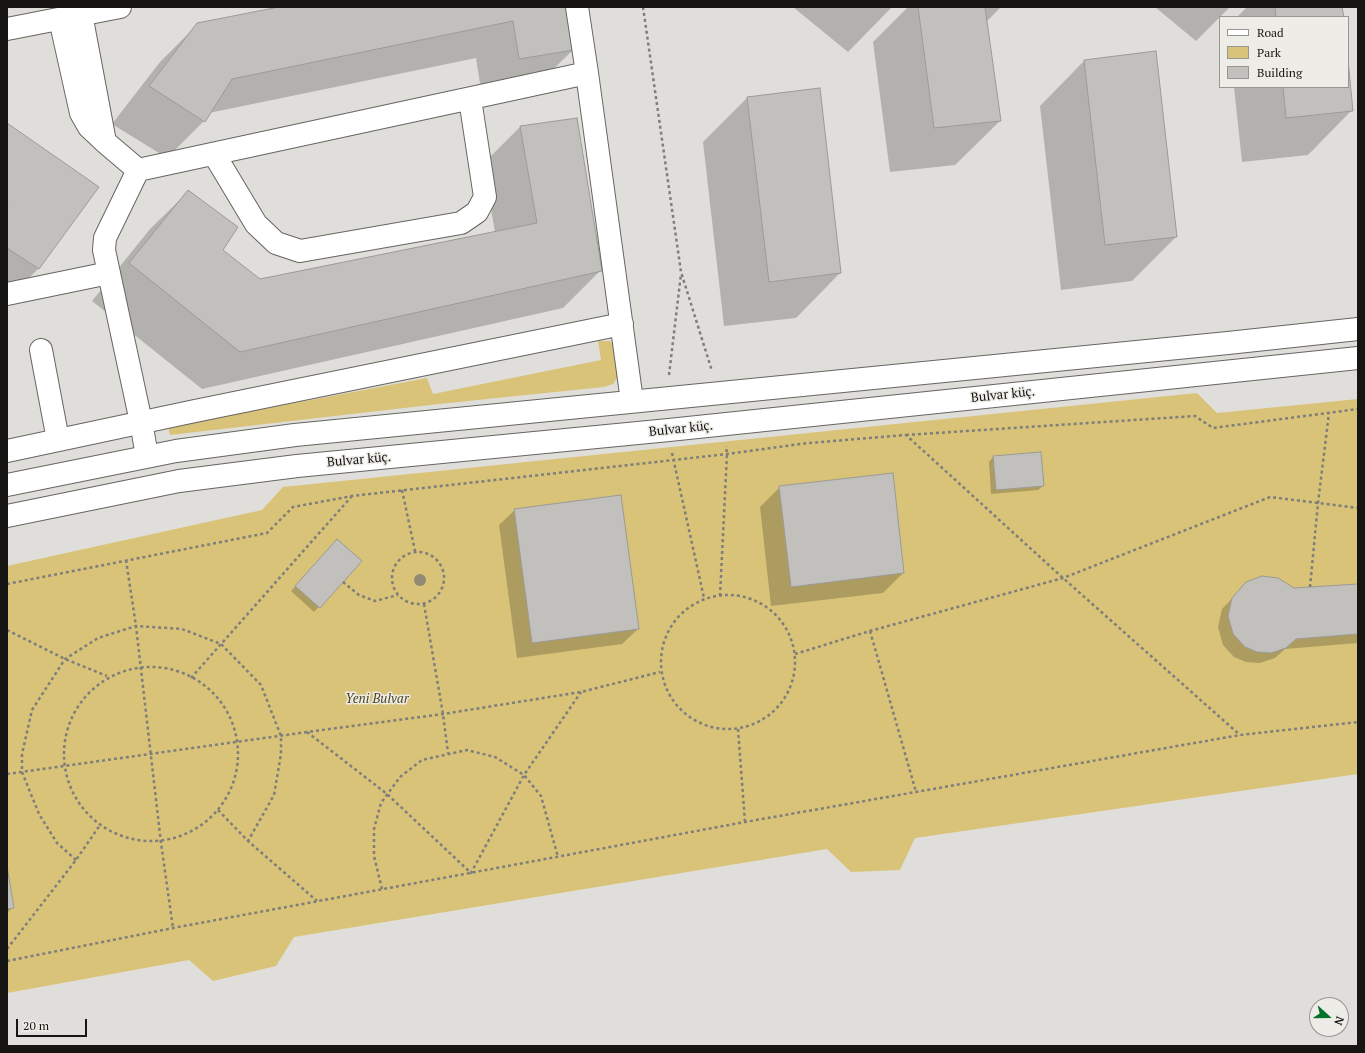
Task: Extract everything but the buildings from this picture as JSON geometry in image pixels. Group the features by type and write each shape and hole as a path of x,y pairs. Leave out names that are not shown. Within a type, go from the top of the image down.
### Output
{"street":[{"path":"7,29 120,7"},
{"path":"577,7 588,73 632,401"},
{"path":"81,14 105,142"},
{"path":"60,19 81,113 89,127 138,170"},
{"path":"138,170 588,73"},
{"path":"214,154 256,224 276,243 300,251 461,223 477,212 485,197 470,99"},
{"path":"138,170 105,238 104,250 147,456"},
{"path":"7,294 109,273"},
{"path":"7,451 141,422 622,324"},
{"path":"7,485 147,456 295,435 1358,329"},
{"path":"1228,343 1231,372"},
{"path":"41,350 58,440"},
{"name":"Bulvar küç.","path":"7,516 180,481 297,466 661,431 1358,358"},
{"path":"295,435 297,466"}],"path":[{"path":"643,7 681,272 719,393"},
{"path":"7,584 267,533 293,507 352,496 808,444 906,435 1195,416 1213,428 1358,409"},
{"path":"1310,587 1329,413"},
{"path":"720,596 727,454 723,424"},
{"path":"906,435 1063,578 1240,735"},
{"path":"402,490 415,551"},
{"path":"191,678 352,496"},
{"path":"795,654 870,631 1063,578 1270,497 1358,508"},
{"path":"415,551 428,552 440,561 445,573 444,587 440,593 436,598 424,604 410,603 398,595 392,582 393,568 402,557 415,551"},
{"path":"126,560 136,626 150,753 173,928"},
{"path":"343,582 358,595 375,601 398,595"},
{"path":"735,594 763,604 785,625 795,654 792,684 777,709 752,726 738,729 722,730 693,721 671,700 660,672 663,641 679,615 704,598 735,594"},
{"path":"424,604 443,714 448,753"},
{"path":"76,860 57,843 53,837 39,814 22,772 22,754 32,710 65,659 98,638 136,626 182,629 221,644 261,685 281,736 281,754 274,794 248,841"},
{"path":"7,630 65,659 107,676"},
{"path":"870,631 916,792"},
{"path":"141,666 174,669 204,685 227,710 237,742 235,775 218,810 198,827 161,842 132,839 100,825 76,799 64,766 66,731 82,700 107,676 141,666"},
{"path":"7,774 150,753 443,714 581,692 660,672"},
{"path":"471,873 524,775 581,692"},
{"path":"7,961 173,928 745,822 1240,735 1358,722"},
{"path":"738,729 745,822"},
{"path":"307,732 387,794 471,873"},
{"path":"382,889 374,856 374,829 381,803 400,777 422,760 448,753 468,750 495,757 524,775 541,796 558,857"},
{"path":"218,810 248,841 317,901"},
{"path":"7,949 76,860 100,825"}],"green space":[{"path":"598,341 610,341 617,349 621,373 613,384 604,387 439,404 170,435 168,427 427,378 433,394 601,360"},
{"name":"Yeni Bulvar","path":"1197,393 1217,413 1358,399 1358,774 915,838 900,870 851,872 827,849 294,937 276,966 213,981 189,960 7,993 7,566 262,510 283,487"}]}
